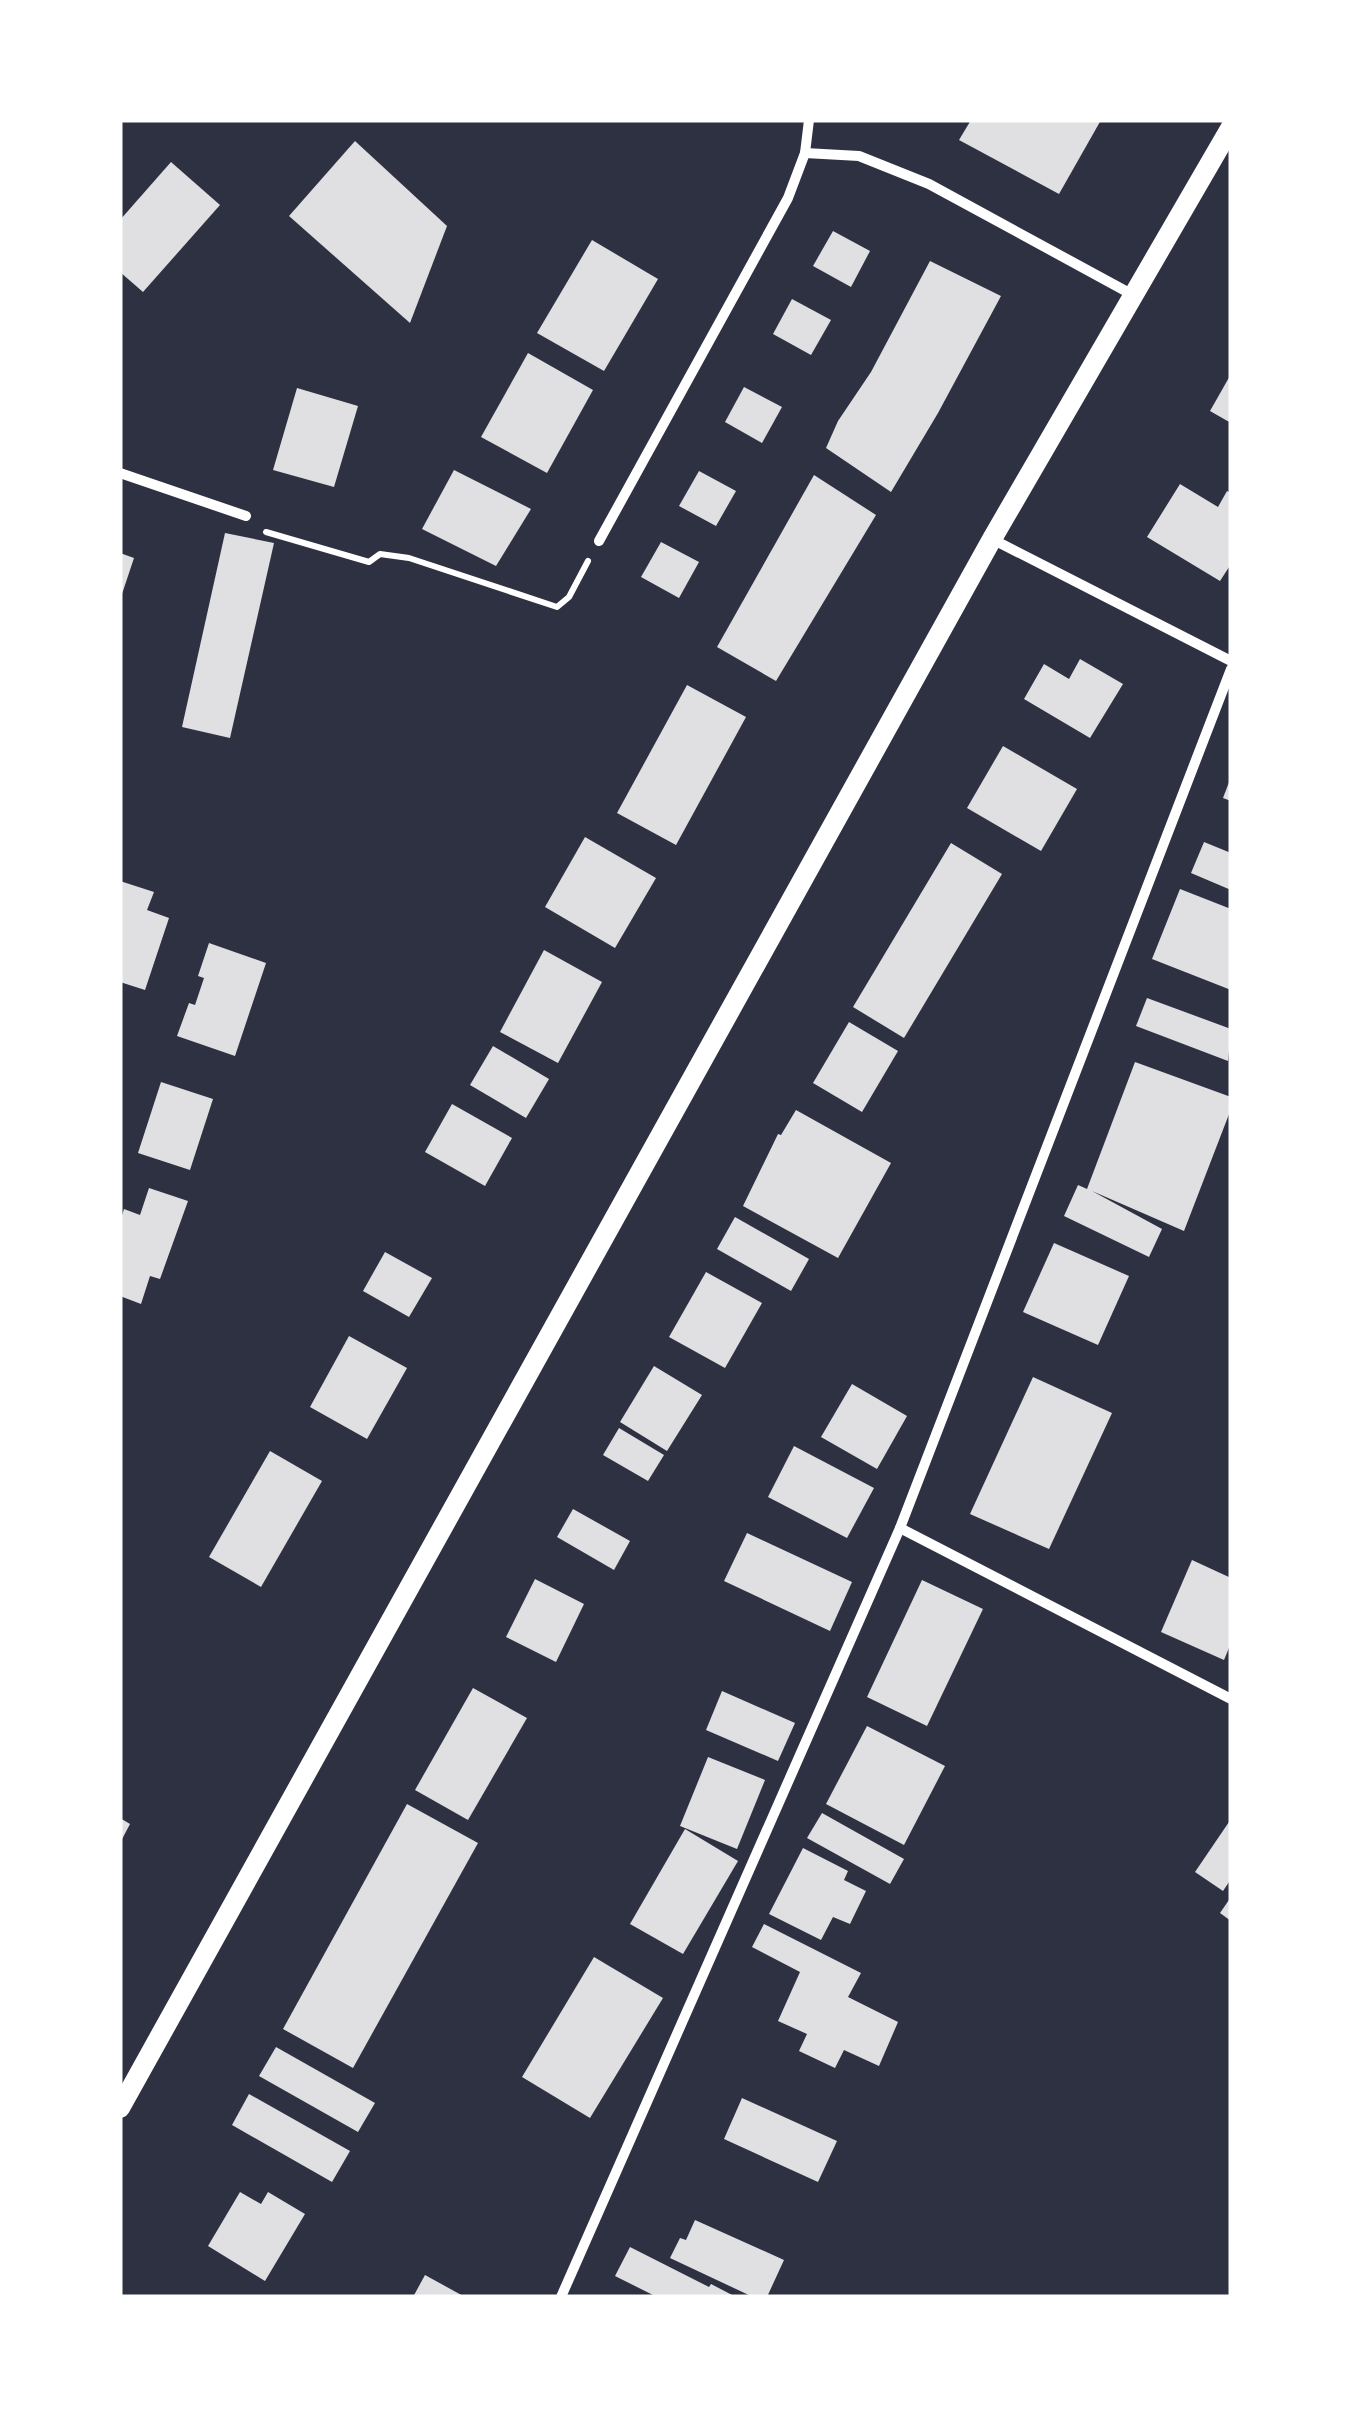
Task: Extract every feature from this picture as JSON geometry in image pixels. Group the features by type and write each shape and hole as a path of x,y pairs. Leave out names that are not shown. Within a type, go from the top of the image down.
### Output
{"main road":[{"path":"120,2108 992,539 1231,127"}],"street":[{"path":"598,541 788,198 804,153 809,120"},
{"path":"804,153 859,156 929,184 1133,295"},
{"path":"120,474 246,516"},
{"path":"992,539 1231,661"},
{"path":"561,2297 900,1528 1231,669"},
{"path":"900,1528 1231,1699"}],"path":[{"path":"246,516 262,531 369,562 380,554 409,558 557,607 569,597 598,541"}],"building":[{"path":"971,120 1101,120 1059,194 959,140"},
{"path":"355,141 447,226 410,323 289,216"},
{"path":"171,162 220,205 143,292 120,272 120,220"},
{"path":"833,231 870,251 851,287 813,266"},
{"path":"592,240 658,279 604,371 537,333"},
{"path":"930,261 1001,296 891,492 826,448"},
{"path":"792,299 831,320 811,355 773,334"},
{"path":"528,353 593,390 547,473 481,437"},
{"path":"1231,374 1231,423 1210,411"},
{"path":"744,387 782,407 762,443 725,422"},
{"path":"297,388 358,406 334,487 273,470"},
{"path":"454,470 531,509 496,566 422,529"},
{"path":"699,471 736,491 716,526 679,506"},
{"path":"814,475 876,515 776,681 717,647"},
{"path":"1180,484 1218,507 1227,491 1231,493 1231,564 1220,581 1147,537"},
{"path":"225,533 274,543 230,738 182,727"},
{"path":"661,542 699,562 679,598 641,577"},
{"path":"120,553 134,558 121,597 120,597"},
{"path":"1080,659 1123,684 1090,738 1024,699 1044,664 1069,679"},
{"path":"687,685 746,717 676,845 617,813"},
{"path":"1003,746 1077,789 1041,851 967,808"},
{"path":"1231,777 1231,801 1223,798"},
{"path":"585,837 656,878 615,948 545,907"},
{"path":"1204,842 1231,853 1231,890 1191,873"},
{"path":"951,843 1002,874 904,1038 853,1007"},
{"path":"120,881 154,892 147,910 169,918 145,990 120,982"},
{"path":"1180,889 1231,909 1231,990 1152,959"},
{"path":"209,943 266,963 235,1056 177,1036 189,1003 195,1005 204,978 198,976"},
{"path":"544,950 602,982 558,1063 500,1032"},
{"path":"1147,998 1231,1029 1228,1061 1136,1026"},
{"path":"849,1022 898,1051 862,1112 813,1083"},
{"path":"493,1046 549,1079 526,1118 470,1085"},
{"path":"1135,1062 1231,1097 1231,1109 1184,1231 1092,1191 1162,1229 1149,1257 1064,1216 1078,1185 1087,1189"},
{"path":"161,1082 213,1099 190,1170 138,1153"},
{"path":"452,1104 512,1138 485,1186 425,1152"},
{"path":"796,1110 891,1163 838,1258 743,1206 778,1134"},
{"path":"149,1188 188,1201 160,1279 150,1276 141,1304 120,1296 120,1222 124,1209 140,1215"},
{"path":"735,1217 809,1259 791,1291 717,1249"},
{"path":"1054,1243 1129,1276 1098,1345 1023,1312"},
{"path":"385,1252 432,1278 409,1317 363,1291"},
{"path":"706,1272 762,1303 725,1368 669,1337"},
{"path":"349,1336 407,1368 367,1439 310,1407"},
{"path":"654,1366 702,1395 667,1451 620,1422"},
{"path":"1033,1377 1112,1413 1049,1549 970,1514"},
{"path":"852,1384 907,1416 877,1469 821,1437"},
{"path":"619,1428 664,1455 648,1481 603,1455"},
{"path":"794,1446 874,1488 847,1538 768,1497"},
{"path":"270,1451 322,1481 261,1587 209,1557"},
{"path":"573,1509 630,1541 614,1570 557,1537"},
{"path":"747,1533 852,1582 830,1631 724,1581"},
{"path":"1192,1560 1231,1578 1231,1643 1224,1660 1161,1632"},
{"path":"535,1579 584,1604 556,1662 506,1637"},
{"path":"922,1580 983,1609 927,1726 867,1697"},
{"path":"473,1688 527,1718 468,1820 415,1790"},
{"path":"722,1691 795,1723 778,1761 706,1730"},
{"path":"867,1726 945,1766 904,1845 826,1804"},
{"path":"708,1757 765,1780 737,1849 680,1826"},
{"path":"407,1804 478,1843 353,2068 283,2029"},
{"path":"822,1813 904,1859 890,1884 807,1838"},
{"path":"120,1818 130,1824 120,1843"},
{"path":"1231,1819 1231,1879 1223,1891 1195,1872"},
{"path":"685,1829 738,1861 683,1954 630,1924"},
{"path":"803,1848 848,1871 844,1880 866,1891 850,1924 833,1917 821,1940 769,1914"},
{"path":"1231,1897 1231,1921 1220,1913"},
{"path":"764,1924 861,1973 848,1997 898,2022 879,2066 844,2050 835,2068 799,2051 807,2034 778,2021 800,1972 752,1947"},
{"path":"594,1957 663,1998 590,2118 522,2077"},
{"path":"276,2047 375,2103 358,2132 259,2076"},
{"path":"249,2094 350,2151 332,2182 232,2125"},
{"path":"742,2098 837,2141 818,2182 724,2139"},
{"path":"240,2192 261,2204 268,2192 305,2214 265,2281 208,2246"},
{"path":"695,2220 784,2260 767,2297 753,2297 670,2258 680,2238 686,2240"},
{"path":"630,2247 736,2297 657,2297 615,2276"},
{"path":"425,2275 465,2297 413,2297"}]}
